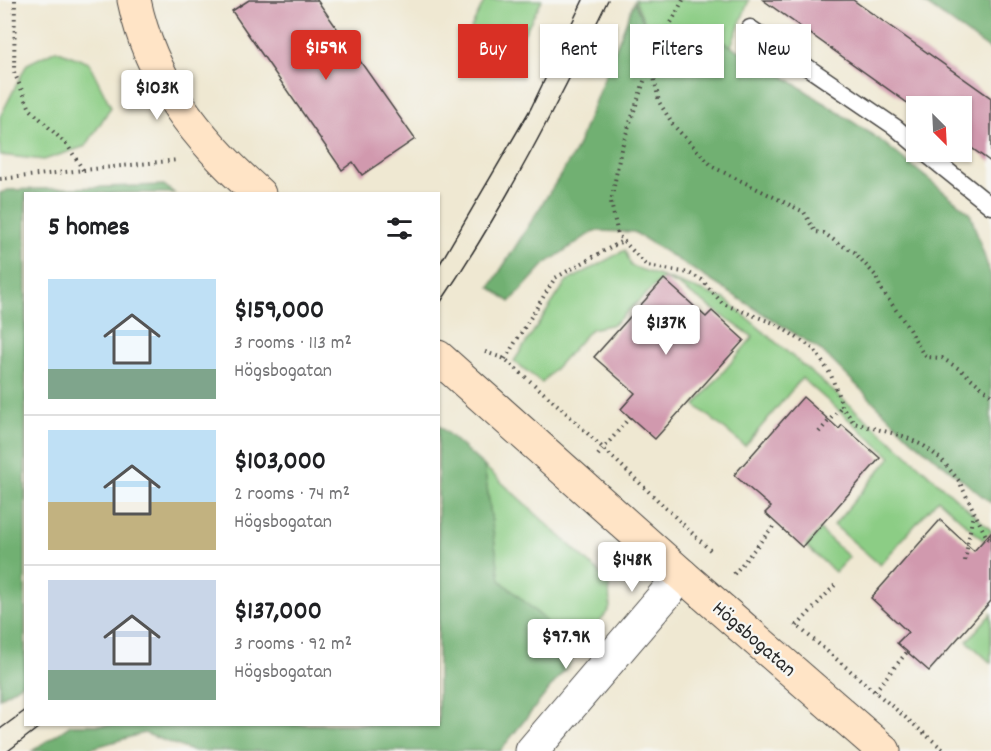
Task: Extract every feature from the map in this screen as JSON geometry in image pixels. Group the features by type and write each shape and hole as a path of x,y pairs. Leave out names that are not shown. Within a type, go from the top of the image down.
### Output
{"street":[{"path":"134,0 143,34 175,102 204,141 257,192"},
{"name":"Högsbogatan","path":"440,359 682,575 884,751"},
{"path":"532,751 682,575"}],"lane":[{"path":"811,70 906,136"},
{"path":"936,162 991,206"}],"path":[{"path":"15,0 14,72 30,109 68,146 83,170"},
{"path":"670,24 683,0"},
{"path":"645,78 621,149 611,202 618,235 647,266 689,273 702,280 723,304 776,324 814,350 831,375 842,406 854,423 903,436 924,446 942,460 959,481 987,538 991,540"},
{"path":"654,78 659,102 674,126 712,167 804,212 815,232 824,232 854,252 874,275 922,352 927,357 942,358 961,370 991,395"},
{"path":"0,179 188,159"},
{"path":"506,359 555,278 624,240"},
{"path":"476,348 506,359 718,558"},
{"path":"819,432 842,406"},
{"path":"603,448 630,417"},
{"path":"965,561 974,512"},
{"path":"726,566 734,574 776,523"},
{"path":"797,626 835,585"},
{"path":"788,619 945,751"},
{"path":"875,692 908,652"}],"green space":[{"path":"485,0 542,0 528,26 528,24 473,24"},
{"path":"635,0 749,0 740,24 736,24 736,33 731,46 724,42 724,24 646,24"},
{"path":"920,0 991,0 991,50"},
{"path":"634,2 644,24 630,24 630,78 724,78 724,42 736,49 736,78 786,78 879,139 970,213 991,276 991,503 911,439 822,351 634,232 594,231 545,264 510,302 490,287 575,152 604,78 618,78 618,43"},
{"path":"56,50 89,63 111,107 86,146 44,160 0,155 0,117 27,64"},
{"path":"164,185 173,192 24,192 24,682 0,698 0,193 8,190"},
{"path":"625,250 631,266 725,299 902,450 991,530 991,547 938,499 880,565 834,525 891,457 802,378 745,446 695,405 753,337 678,285 663,278 614,324 591,329 542,383 514,361 566,282"},
{"path":"440,427 484,466 500,580 544,619 563,672 500,751 192,751 144,733 82,751 32,751 70,726 440,726"},
{"path":"484,466 609,584 610,608 563,672 544,619 500,581"},
{"path":"820,530 849,557 835,572 806,546"},
{"path":"991,614 991,663 967,641"}],"building":[{"path":"249,0 317,0 415,139 362,175 353,162 342,170 232,11"},
{"path":"763,0 853,0 991,98 991,162 972,148 972,96 906,96 906,102 811,34 811,24 797,24"},
{"path":"664,279 706,317 712,311 744,340 655,439 621,409 635,393 594,357"},
{"path":"803,397 839,429 842,425 880,458 802,547 765,513 771,507 734,475"},
{"path":"940,520 974,551 991,532 991,601 929,671 897,643 908,632 871,598"}],"tram line":[{"path":"440,264 531,108 583,0"},
{"path":"440,303 529,156 608,0"},
{"path":"0,729 24,711"},
{"path":"8,751 40,726"}]}
